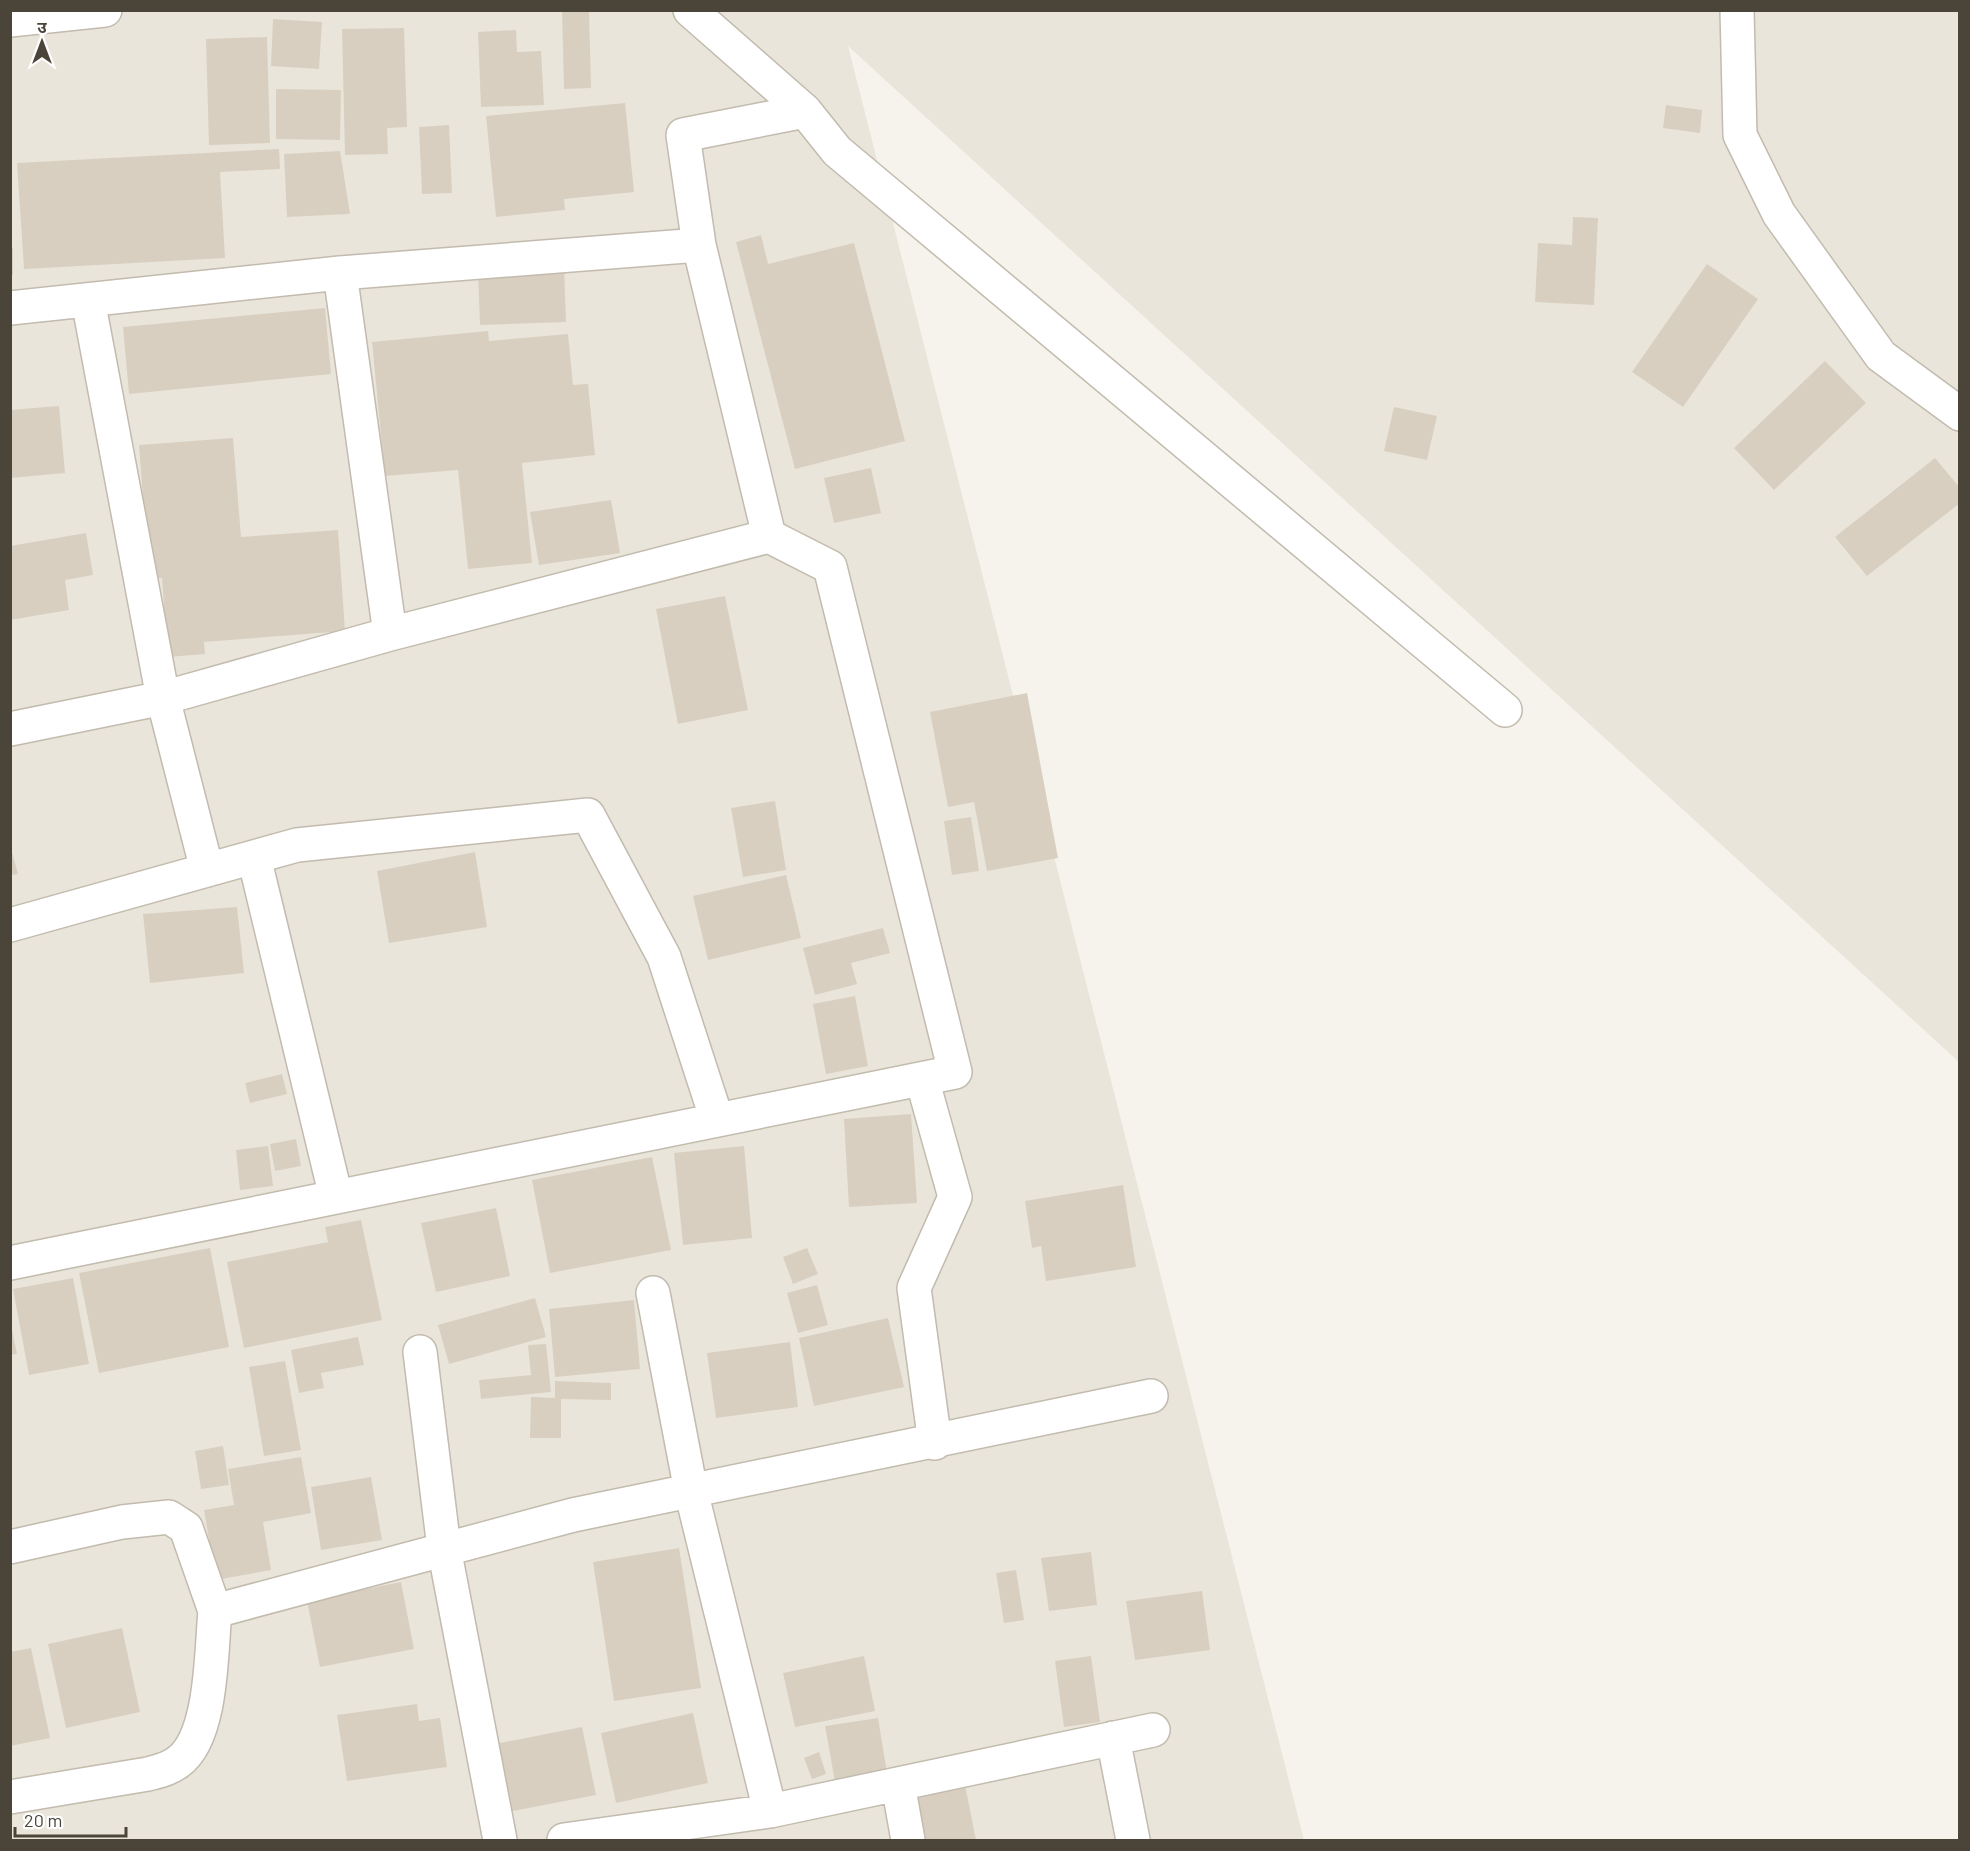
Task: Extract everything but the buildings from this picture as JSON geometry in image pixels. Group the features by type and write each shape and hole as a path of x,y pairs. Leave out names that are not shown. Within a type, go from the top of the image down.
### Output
{"street":[{"path":"10,20 105,10"},
{"path":"690,10 805,111 837,151 1505,710"},
{"path":"1737,10 1740,135 1779,214 1881,356 1959,414"},
{"path":"769,536 699,245 683,135 805,111"},
{"path":"10,308 340,273 699,245"},
{"path":"340,273 390,634"},
{"path":"88,300 163,698 207,870"},
{"path":"10,729 163,698 390,634 769,536 830,567 955,1072 10,1263"},
{"path":"10,925 297,845 588,815 664,957 717,1120"},
{"path":"254,857 336,1197"},
{"path":"922,1079 955,1197 914,1288 934,1443"},
{"path":"653,1293 692,1491 770,1810"},
{"path":"420,1352 444,1548 500,1840"},
{"path":"215,1611 573,1515 934,1443 1151,1396"},
{"path":"10,1547 122,1522 169,1516 186,1527 215,1611 207,1701 198,1732 189,1750 180,1761 165,1770 148,1774 10,1797"},
{"path":"564,1840 770,1810 1153,1730"},
{"path":"1113,1738 1133,1840"},
{"path":"898,1784 908,1840"}],"shaded area":[{"path":"11,11 1959,11 1959,1062 848,46 1304,1840 11,1840"}]}
